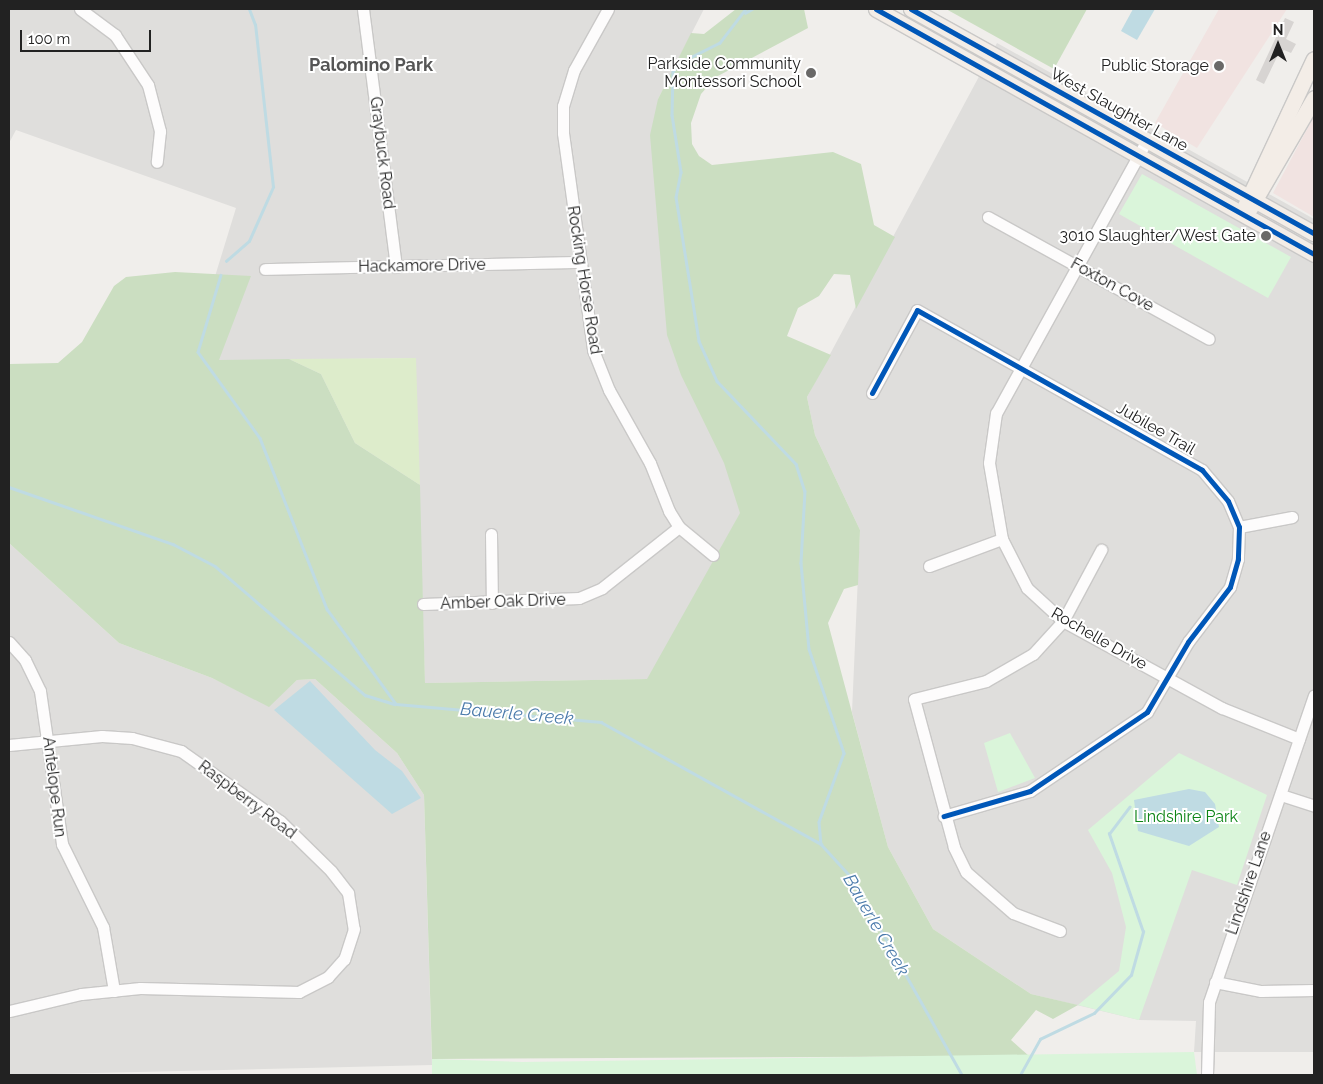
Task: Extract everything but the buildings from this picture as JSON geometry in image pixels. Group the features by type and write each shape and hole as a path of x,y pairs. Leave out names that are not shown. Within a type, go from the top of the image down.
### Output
{"main road":[{"name":"West Slaughter Lane","path":"876,9 897,14 1137,155 1314,254"},
{"name":"West Slaughter Lane","path":"911,9 1314,233"},
{"path":"1252,199 1314,59"},
{"path":"1243,214 1314,98"}],"street":[{"path":"80,9 115,35 148,85 160,131 157,162"},
{"name":"Graybuck Road","path":"364,9 396,267"},
{"name":"Rocking Horse Road","path":"608,9 574,70 564,106 580,262 600,371 679,528 713,556"},
{"name":"Rochelle Drive","path":"1147,140 996,413 989,448 1002,539 1027,588 1062,621 1230,712 1299,739"},
{"name":"Foxton Cove","path":"988,217 1209,339"},
{"name":"Hackamore Drive","path":"265,269 580,262"},
{"name":"Jubilee Trail","path":"872,393 918,310 1202,470 1224,495 1239,527 1238,559 1230,587 1188,642 1147,712 1047,782 1017,797 944,816"},
{"path":"1239,527 1292,518"},
{"name":"Amber Oak Drive","path":"423,604 556,602 588,595 679,528"},
{"path":"491,534 492,603"},
{"path":"929,566 1002,539"},
{"path":"1060,931 1013,913 981,889 962,864 944,816 914,700 1006,672 1033,654 1062,621 1101,550"},
{"name":"Antelope Run","path":"9,642 34,676 45,706 62,844 103,927 114,991"},
{"name":"Lindshire Lane","path":"1207,1075 1206,1026 1215,982 1314,695"},
{"name":"Raspberry Road","path":"9,745 132,738 181,751 280,821 332,871 353,908 354,929 344,959 328,977 299,992 168,987 114,991 9,1011"},
{"path":"1281,795 1314,806"},
{"path":"1215,982 1246,990 1314,990"}],"shaded area":[{"name":"Palomino Park","path":"9,9 704,9 658,99 774,453 648,679 425,683 415,358 189,361 236,208 16,130 9,143"},
{"name":"Public Storage","path":"1219,9 1287,9 1197,148 1155,123"},
{"path":"997,43 1314,219 1314,1052 1194,1052 1196,1021 1139,1020 1031,994 933,929 888,847 852,712 860,530 815,435 807,397"},
{"path":"1314,116 1314,217 1273,193"},
{"path":"9,543 119,643 212,678 269,706 297,680 315,679 397,753 424,795 432,1065 9,1075"}],"green space":[{"path":"736,9 804,9 808,28 716,77 701,94 691,123 692,144 699,156 712,165 833,152 861,164 874,225 895,237 856,309 850,275 834,274 819,296 798,308 787,336 831,355 807,397 815,435 860,530 858,585 844,589 828,623 888,847 933,929 1031,994 1078,1005 1053,1019 1036,1010 1011,1040 1029,1056 432,1059 424,795 397,753 315,679 297,680 269,707 212,678 119,643 9,543 9,364 58,363 82,342 114,286 126,277 175,272 251,276 219,360 289,359 321,374 355,443 420,485 425,683 647,679 740,513 724,463 681,375 667,335 650,135 658,99 691,33 704,34"},
{"path":"946,9 1087,9 1054,69"},
{"path":"1142,174 1291,257 1268,298 1119,214"},
{"path":"416,358 420,485 355,443 321,374 289,359"},
{"path":"1010,733 1035,778 998,792 984,743"},
{"name":"Lindshire Park","path":"1179,753 1267,795 1237,885 1192,870 1139,1020 1078,1005 1119,971 1126,927 1112,873 1088,830"},
{"path":"1194,1052 1197,1075 432,1075 432,1059 522,1062"}],"water":[{"path":"1133,9 1155,9 1137,40 1121,31"},
{"path":"310,681 375,750 402,771 421,798 392,814 274,710"},
{"path":"1189,789 1205,792 1215,804 1219,827 1189,846 1138,831 1134,800"}],"waterway":[{"name":"Bauerle Creek","path":"226,261 249,241 273,187 255,25 249,9"},
{"path":"746,9 720,43 680,63 673,72 672,115 681,172 676,197 699,341 717,381 796,464 805,491 801,563 809,649 844,753 819,822 821,844"},
{"path":"745,13 752,9"},
{"name":"Bauerle Creek","path":"221,275 198,352 260,438 327,609 396,704 601,722 821,844 851,877 962,1075"},
{"path":"9,487 173,544 215,566 365,695 395,704"},
{"path":"1020,1075 1040,1039 1094,1013 1131,975 1143,932 1109,834 1129,807"}],"cycle path":[{"path":"876,9 1314,254"},
{"path":"911,9 1314,233"},
{"path":"872,393 917,310 1202,470 1228,501 1239,527 1238,559 1230,587 1188,642 1147,712 1030,791 944,816"}],"place":[{"name":"Public Storage","path":"1219,66"},
{"name":"Parkside Community Montessori School","path":"811,73"},
{"name":"3010 Slaughter/West Gate","path":"1266,236"}],"district":[{"name":"Palomino Park","path":"371,65"}]}
